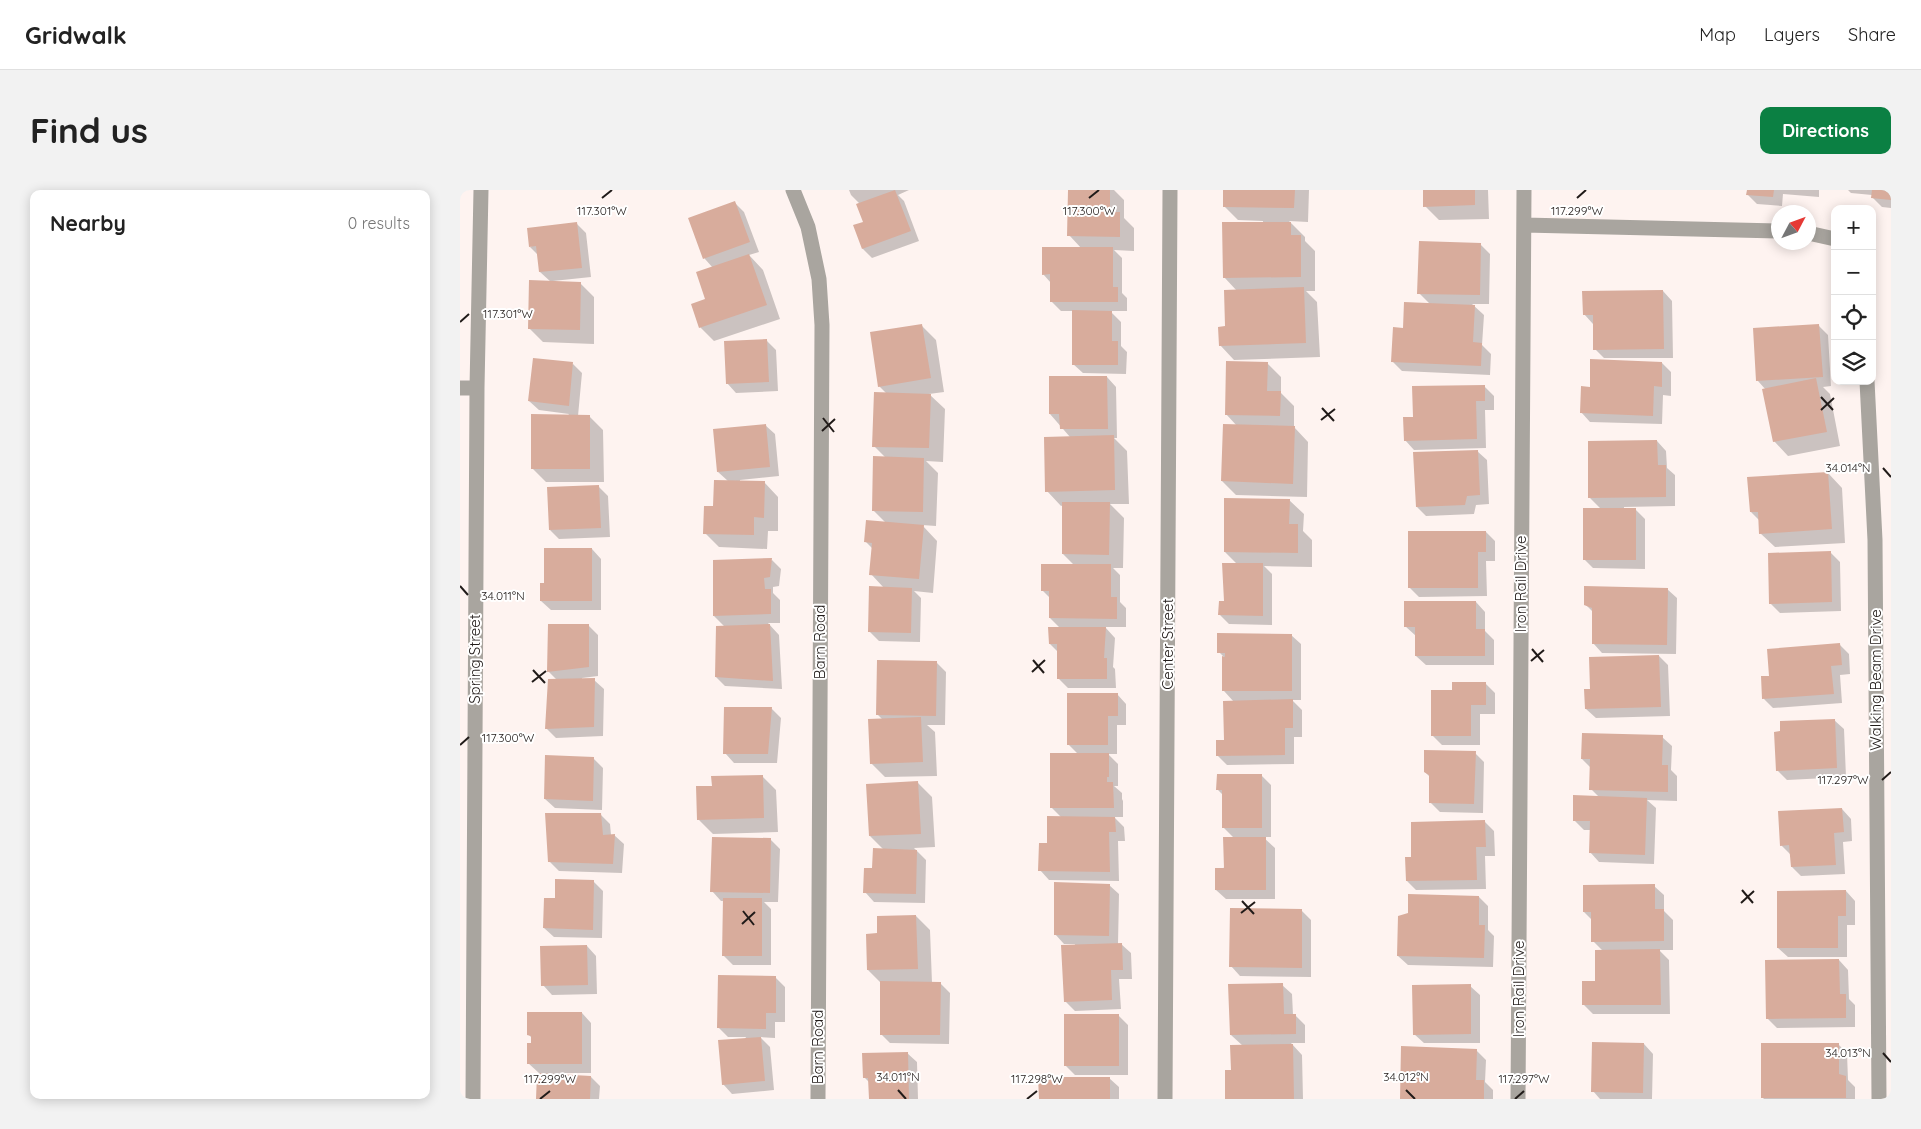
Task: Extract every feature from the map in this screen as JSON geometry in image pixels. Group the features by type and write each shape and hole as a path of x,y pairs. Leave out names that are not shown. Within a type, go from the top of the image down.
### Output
{"street":[{"name":"Spring Street","path":"473,1099 477,388 481,190"},
{"name":"Barn Road","path":"793,190 808,227 814,253 819,279 822,325 818,1099"},
{"name":"Center Street","path":"1165,1099 1170,190"},
{"name":"Iron Rail Drive","path":"1518,1099 1524,190"},
{"path":"1524,225 1771,232"},
{"path":"1816,235 1831,238"},
{"name":"Walking Beam Drive","path":"1867,385 1875,540 1879,1099"},
{"path":"460,388 477,388"}],"building":[{"path":"895,190 911,231 862,249 853,225 863,222 856,204"},
{"path":"1068,190 1110,190 1110,212 1120,212 1120,237 1067,236"},
{"path":"1223,190 1295,190 1294,208 1223,207"},
{"path":"1423,190 1475,190 1475,205 1423,207"},
{"path":"1747,190 1774,190 1773,197 1746,195"},
{"path":"1872,190 1891,190 1891,200 1871,198"},
{"path":"735,201 750,242 703,259 688,218"},
{"path":"577,222 582,268 539,272 536,246 529,247 527,228"},
{"path":"1222,222 1291,222 1291,235 1301,235 1301,277 1223,278"},
{"path":"1419,241 1481,243 1480,295 1417,294"},
{"path":"1042,247 1113,247 1113,287 1118,287 1118,302 1050,302 1050,274 1042,275"},
{"path":"749,254 767,305 699,328 691,304 705,299 696,272"},
{"path":"529,280 581,282 580,330 528,329"},
{"path":"1304,287 1306,343 1219,346 1218,327 1225,326 1224,290"},
{"path":"1663,290 1664,349 1593,350 1593,315 1583,315 1582,291"},
{"path":"1404,302 1475,305 1473,342 1482,343 1481,366 1391,362 1393,327 1403,328"},
{"path":"1072,310 1112,311 1112,341 1118,341 1118,365 1072,365"},
{"path":"922,324 931,378 878,387 870,332"},
{"path":"1819,324 1823,377 1756,381 1753,328"},
{"path":"767,339 769,382 726,384 724,341"},
{"path":"533,358 573,362 569,406 528,401"},
{"path":"1590,359 1662,362 1662,387 1654,386 1653,416 1580,413 1581,386 1590,387"},
{"path":"1226,361 1268,362 1267,391 1281,391 1280,416 1225,415"},
{"path":"1049,376 1107,376 1108,429 1060,429 1059,414 1049,414"},
{"path":"1816,378 1827,432 1773,442 1762,389"},
{"path":"1485,385 1485,401 1476,401 1477,439 1404,441 1403,417 1413,417 1412,386"},
{"path":"874,392 931,394 929,448 872,447"},
{"path":"531,414 590,415 590,469 531,469"},
{"path":"766,424 770,467 717,472 713,429"},
{"path":"1223,424 1295,426 1293,484 1221,481"},
{"path":"1114,435 1115,490 1045,492 1044,437"},
{"path":"1657,440 1658,465 1666,465 1666,497 1588,498 1588,441"},
{"path":"1478,450 1480,495 1467,496 1465,505 1416,507 1413,452"},
{"path":"873,456 924,458 923,512 872,511"},
{"path":"1828,472 1832,529 1759,534 1758,512 1750,512 1747,477"},
{"path":"714,480 765,481 764,518 754,517 754,535 703,534 704,506 713,506"},
{"path":"599,485 601,528 549,530 547,487"},
{"path":"1224,498 1290,499 1289,524 1298,524 1298,553 1224,552"},
{"path":"1062,502 1110,502 1109,555 1062,554"},
{"path":"1583,508 1636,508 1636,560 1583,560"},
{"path":"866,520 924,525 919,579 869,575 872,543 864,542"},
{"path":"1408,531 1486,531 1486,552 1478,552 1478,588 1408,588"},
{"path":"544,548 592,548 592,601 540,601 540,583 544,583"},
{"path":"1831,551 1832,602 1769,604 1768,553"},
{"path":"772,558 770,577 764,578 765,589 771,589 771,614 713,616 713,560"},
{"path":"1222,563 1263,563 1263,616 1218,615 1219,601 1224,601"},
{"path":"1041,564 1111,564 1111,597 1117,597 1117,619 1049,618 1049,591 1041,591"},
{"path":"869,586 912,588 911,633 868,632"},
{"path":"1584,586 1668,588 1667,645 1592,644 1592,608 1584,605"},
{"path":"1404,601 1476,601 1476,629 1485,629 1485,656 1415,656 1415,627 1404,627"},
{"path":"548,624 589,624 589,667 547,672"},
{"path":"770,624 773,681 715,677 716,626"},
{"path":"1048,627 1106,627 1104,658 1107,658 1107,679 1057,679 1057,644 1049,644"},
{"path":"1217,633 1292,634 1292,691 1222,691 1222,656 1225,657 1225,653 1217,653"},
{"path":"1840,643 1842,665 1831,666 1834,694 1762,699 1761,676 1769,676 1767,649"},
{"path":"1659,655 1661,707 1585,709 1584,689 1590,689 1589,657"},
{"path":"877,660 937,661 936,716 876,715"},
{"path":"595,678 594,727 545,729 548,679"},
{"path":"1452,682 1486,682 1486,705 1471,705 1471,736 1431,736 1431,690 1452,690"},
{"path":"1067,693 1118,693 1118,716 1108,716 1108,745 1067,745"},
{"path":"1293,699 1293,728 1285,728 1285,755 1216,756 1216,740 1224,740 1223,701"},
{"path":"724,707 772,707 768,754 723,754"},
{"path":"921,717 923,762 870,764 868,719"},
{"path":"1835,719 1837,768 1776,771 1774,732 1780,731 1780,721"},
{"path":"1582,733 1663,735 1662,765 1668,765 1668,792 1589,790 1590,759 1581,759"},
{"path":"1424,750 1476,751 1474,804 1429,803 1429,775 1424,772"},
{"path":"1050,753 1109,753 1109,777 1107,777 1107,782 1113,782 1114,808 1050,808"},
{"path":"545,755 594,757 593,801 544,799"},
{"path":"1217,774 1262,774 1262,828 1222,828 1222,790 1216,790"},
{"path":"763,775 764,818 697,820 696,786 712,786 711,776"},
{"path":"918,781 921,834 869,836 866,784"},
{"path":"1573,795 1647,798 1645,855 1589,853 1590,821 1573,821"},
{"path":"1842,808 1844,832 1834,833 1836,865 1791,867 1789,845 1780,846 1778,811"},
{"path":"545,813 601,813 603,835 615,834 613,864 548,862"},
{"path":"1047,816 1115,817 1116,832 1109,832 1110,872 1038,871 1039,843 1047,843"},
{"path":"1485,820 1486,847 1476,847 1477,880 1406,881 1405,857 1411,857 1411,822"},
{"path":"712,837 771,838 770,893 710,892"},
{"path":"1223,837 1266,837 1266,890 1215,890 1215,868 1224,868"},
{"path":"873,848 917,850 916,894 863,893 864,868 872,868"},
{"path":"555,879 594,880 593,930 543,928 544,898 555,898"},
{"path":"1054,882 1110,884 1109,936 1054,935"},
{"path":"1655,884 1655,909 1664,909 1664,941 1591,942 1591,912 1583,912 1583,885"},
{"path":"1846,890 1846,916 1838,916 1838,948 1777,948 1777,891"},
{"path":"1408,894 1479,896 1479,925 1485,925 1484,958 1397,956 1398,916 1408,913"},
{"path":"723,898 762,898 762,956 722,956"},
{"path":"1230,908 1302,909 1302,968 1229,967"},
{"path":"916,915 918,969 867,970 866,934 877,933 877,916"},
{"path":"1122,943 1123,970 1111,970 1112,1000 1064,1002 1061,945"},
{"path":"587,945 588,985 541,986 540,946"},
{"path":"1660,949 1661,1005 1582,1005 1582,981 1595,981 1595,950"},
{"path":"1839,959 1840,994 1846,994 1846,1018 1766,1019 1765,960"},
{"path":"718,975 776,976 776,1013 766,1013 766,1029 717,1028"},
{"path":"880,981 941,982 940,1035 880,1035"},
{"path":"1283,983 1284,1014 1296,1014 1296,1034 1230,1035 1228,984"},
{"path":"1471,984 1471,1034 1413,1035 1412,985"},
{"path":"527,1012 582,1012 582,1064 527,1064 527,1043 531,1043 531,1036 527,1035"},
{"path":"1064,1014 1119,1014 1119,1066 1064,1066"},
{"path":"761,1037 765,1081 722,1085 718,1040"},
{"path":"1592,1042 1644,1043 1643,1093 1591,1092"},
{"path":"1761,1043 1839,1043 1839,1074 1846,1076 1846,1098 1761,1098"},
{"path":"1293,1044 1294,1099 1225,1099 1225,1070 1231,1070 1230,1045"},
{"path":"1401,1046 1477,1049 1476,1080 1484,1080 1484,1099 1400,1099"},
{"path":"908,1052 909,1099 869,1099 868,1078 863,1078 862,1053"},
{"path":"537,1073 591,1076 590,1099 536,1099"},
{"path":"1038,1077 1110,1077 1110,1099 1039,1099"}]}
